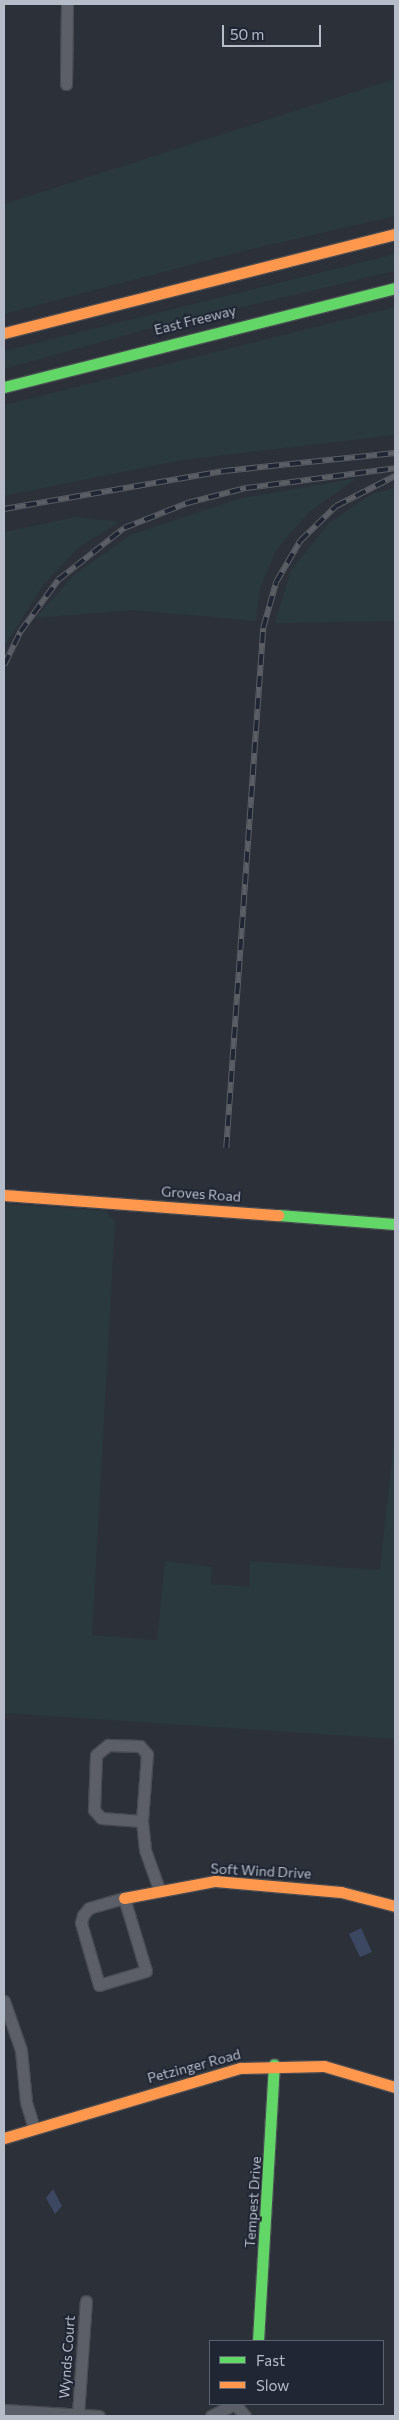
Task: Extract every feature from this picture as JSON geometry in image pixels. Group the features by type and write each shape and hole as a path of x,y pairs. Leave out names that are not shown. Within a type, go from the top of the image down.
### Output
{"main road":[{"path":"4,333 395,234"},
{"name":"East Freeway","path":"4,387 395,288"},
{"name":"Groves Road","path":"4,1195 395,1224"},
{"name":"Soft Wind Drive","path":"124,1898 159,1889 215,1882 341,1892 395,1906"},
{"name":"Petzinger Road","path":"4,2138 210,2075 274,2064 324,2066 395,2087"},
{"name":"Tempest Drive","path":"258,2340 274,2118 274,2064"}],"street":[{"path":"66,84 67,4"},
{"path":"142,1821 101,1818 94,1810 96,1755 102,1746 140,1746 147,1754 142,1821 145,1850 159,1889"},
{"name":"Soft Wind Drive","path":"124,1898 146,1971 99,1985 83,1915 89,1908 124,1898"},
{"path":"4,2001 21,2050 26,2102 34,2129"},
{"name":"Wynds Court","path":"78,2414 86,2301"},
{"path":"211,2416 233,2405"},
{"path":"236,2405 244,2416"},
{"path":"4,2410 99,2416"}],"shaded area":[{"path":"395,79 395,216 239,252 4,314 4,204"},
{"path":"395,254 395,271 144,330 4,369 4,351"},
{"path":"395,307 395,435 182,460 4,496 4,405"},
{"path":"357,478 309,512 276,550 260,589 256,621 132,610 35,618 73,576 130,535 242,498"},
{"path":"395,488 395,621 275,623 291,570 329,523 372,494"},
{"path":"76,517 120,522 80,546 44,584 4,647 4,532"},
{"path":"4,1204 106,1211 115,1222 92,1635 157,1640 165,1561 212,1567 211,1584 249,1587 250,1561 380,1570 395,1430 395,1739 4,1713"}],"water":[{"path":"361,1928 372,1952 360,1957 349,1934"},
{"path":"53,2189 62,2206 55,2214 46,2198"}],"railway":[{"path":"4,509 224,471 395,453"},
{"path":"4,665 20,632 58,580 124,528 187,503 246,488 395,468"},
{"path":"226,1148 263,628 276,582 300,541 336,506 395,476"}],"traffic: fast":[{"path":"4,387 395,288"},
{"path":"278,1215 395,1224"},
{"path":"258,2340 274,2064"}],"traffic: slow":[{"path":"4,333 395,234"},
{"path":"4,1195 278,1215"},
{"path":"124,1898 215,1881 341,1892 395,1906"},
{"path":"4,2138 241,2068 324,2066 395,2087"}]}
